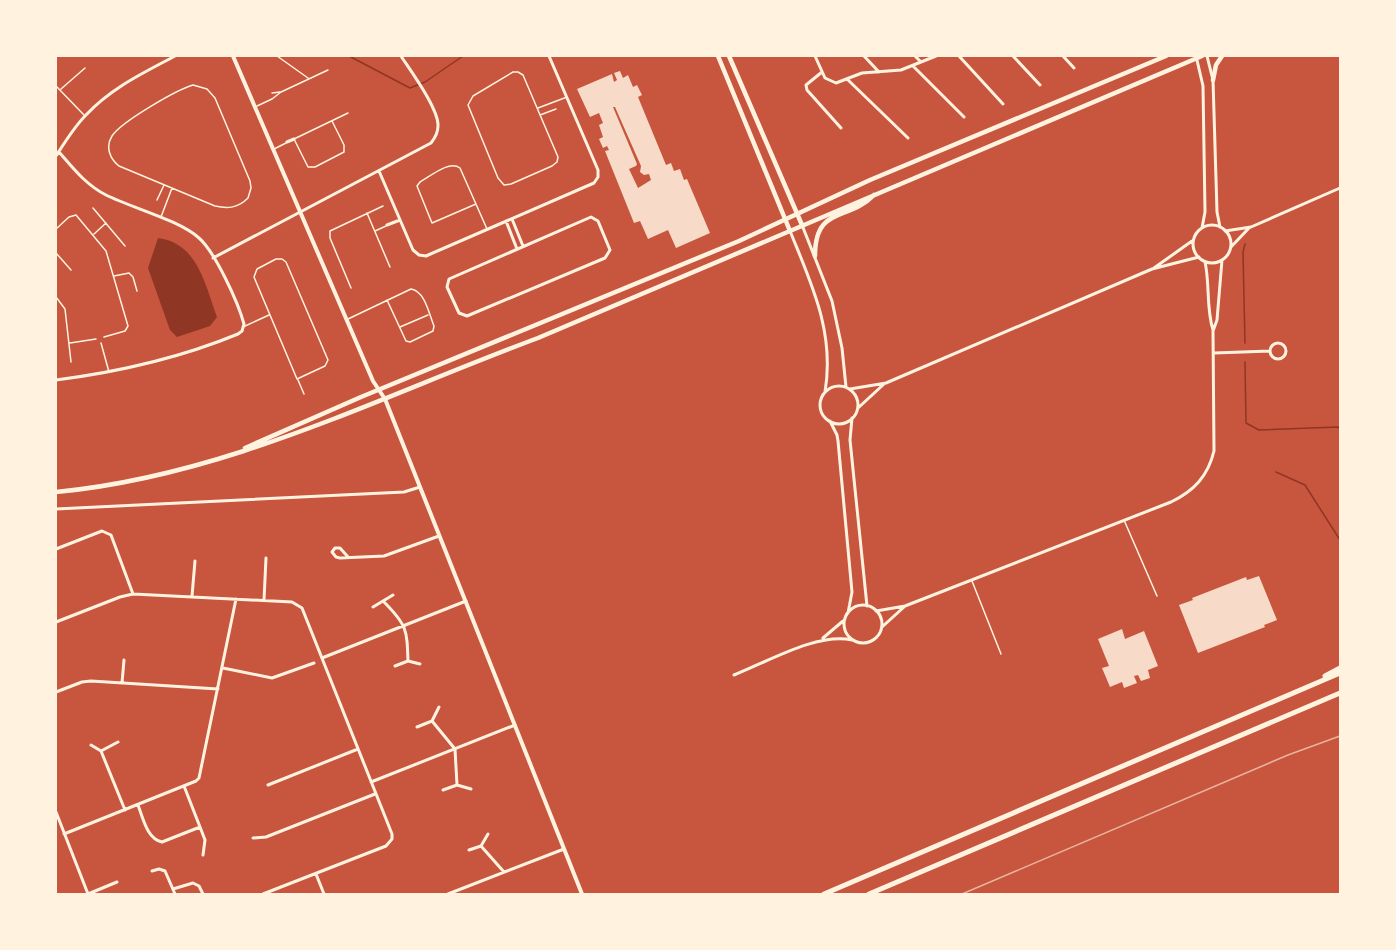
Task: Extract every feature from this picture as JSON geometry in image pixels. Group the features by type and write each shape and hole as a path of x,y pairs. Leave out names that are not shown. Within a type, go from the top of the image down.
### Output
{"highway":[{"path":"1298,691 1341,668"},
{"path":"824,894 1341,673"},
{"path":"869,894 1341,695"}],"main road":[{"path":"718,56 790,231"},
{"path":"729,56 802,225"},
{"path":"226,457 378,390 785,220 870,180 1166,56"},
{"path":"56,492 136,481 226,457 338,419 463,366 538,338 1198,56"},
{"path":"1213,80 1216,65 1222,56"},
{"path":"815,256 816,236 826,222 860,205 876,193"}],"street":[{"path":"56,156 84,116 104,98 121,85 175,56"},
{"path":"233,56 378,390 385,399 582,894"},
{"path":"213,258 426,146 434,139 438,122 424,91 401,56"},
{"path":"379,171 413,250 421,256 592,184 598,177 598,170 549,56"},
{"path":"815,56 826,80 833,83 856,75 901,70 936,56"},
{"path":"864,56 879,72"},
{"path":"915,56 921,62"},
{"path":"959,56 1003,104"},
{"path":"1013,56 1040,85"},
{"path":"1063,56 1074,68"},
{"path":"1198,56 1203,86 1205,212 1202,228"},
{"path":"1208,56 1213,80 1217,212 1220,228"},
{"path":"913,66 964,117"},
{"path":"822,72 808,82 807,90 841,128"},
{"path":"847,79 908,138"},
{"path":"287,142 294,139"},
{"path":"56,381 110,373 150,363 238,334 243,327 243,321 224,276 202,241 194,234 91,186 59,151"},
{"path":"1225,231 1251,227 1341,188"},
{"path":"591,217 598,221 610,253 605,258 467,316 459,314 447,286 449,279 523,246 591,217"},
{"path":"512,219 523,246"},
{"path":"387,225 400,220"},
{"path":"506,221 517,249"},
{"path":"802,225 832,301 848,388 856,396 858,408"},
{"path":"1222,260 1214,263 1199,257 1194,250 1197,232 1208,226 1220,228 1228,236 1230,248"},
{"path":"1213,331 1217,320 1219,274 1222,260 1230,248 1251,227"},
{"path":"790,231 818,299 829,358 825,393"},
{"path":"1152,269 1194,240"},
{"path":"822,640 844,620 848,613 852,592 838,441 830,421 821,411 821,398 825,393 836,386 848,388 885,383 1152,269 1199,257"},
{"path":"876,611 906,606 972,580 1182,496 1198,484 1206,473 1213,456 1215,441 1213,331 1209,320 1209,283 1205,261"},
{"path":"1278,343 1282,344 1286,351 1285,356 1278,359 1273,358 1269,351 1271,346 1278,343"},
{"path":"1214,353 1269,351"},
{"path":"867,606 850,440 852,418 858,408 885,383"},
{"path":"830,421 842,423 852,418"},
{"path":"56,509 404,492 420,486"},
{"path":"56,549 102,531 107,532 111,535 133,594"},
{"path":"348,557 340,548 335,548 332,552 336,557 348,557 384,556 440,536"},
{"path":"264,600 266,558"},
{"path":"192,596 195,561"},
{"path":"56,622 133,594 264,600 298,604 304,612 392,834 391,841 386,846 263,894"},
{"path":"373,607 393,595"},
{"path":"64,834 196,781 201,774 236,599"},
{"path":"322,658 466,601"},
{"path":"384,602 399,617 404,626 407,636 408,661"},
{"path":"848,613 856,607 867,606 876,611 881,628"},
{"path":"734,675 822,640 841,638 868,643 906,606"},
{"path":"844,620 846,632 852,640"},
{"path":"122,683 124,660"},
{"path":"395,666 408,661 420,664"},
{"path":"223,668 272,678 314,663"},
{"path":"56,692 86,681 218,689"},
{"path":"417,727 432,721 439,707"},
{"path":"432,721 455,749 457,785"},
{"path":"371,782 515,725"},
{"path":"101,751 118,742"},
{"path":"91,745 101,751 125,810"},
{"path":"268,785 358,749"},
{"path":"443,790 457,785 471,789"},
{"path":"184,786 205,840 202,855"},
{"path":"253,838 266,837 376,794"},
{"path":"138,805 148,831 158,842 200,827"},
{"path":"56,812 88,894 117,882"},
{"path":"469,850 481,846 488,834"},
{"path":"481,846 504,872"},
{"path":"448,894 564,849"},
{"path":"152,871 159,869 165,871 175,894"},
{"path":"316,874 324,894"},
{"path":"173,889 193,883 200,886 203,894"}],"lane":[{"path":"277,56 310,78"},
{"path":"61,90 85,68"},
{"path":"255,107 328,70"},
{"path":"518,72 523,75 540,116 558,157 557,162 511,184 501,184 470,111 468,105 470,101 473,96 508,74 518,72"},
{"path":"56,86 84,116"},
{"path":"187,87 207,89 215,98 250,181 249,195 241,203 227,208 215,206 164,184 119,166 110,156 110,139 115,132 143,111 187,87"},
{"path":"272,93 281,92"},
{"path":"537,109 567,97"},
{"path":"540,116 556,109"},
{"path":"332,121 345,150 315,167 308,167 294,139 348,113"},
{"path":"273,149 287,142"},
{"path":"56,147 59,151"},
{"path":"476,204 432,223 417,186 450,165 456,165 460,168 476,204 487,229"},
{"path":"158,200 164,184"},
{"path":"160,218 172,187"},
{"path":"351,288 329,233 382,206"},
{"path":"93,208 125,246"},
{"path":"367,213 390,267"},
{"path":"56,229 69,217 76,215 106,251 128,328 104,337"},
{"path":"93,234 106,223"},
{"path":"375,231 387,225"},
{"path":"56,253 71,270"},
{"path":"297,379 325,366 328,360 287,264 282,259 276,259 257,269 254,275 297,379 304,394"},
{"path":"113,277 129,273 133,277 137,291"},
{"path":"347,320 387,300 414,289 420,293 434,326 433,331 410,342 405,340 387,300"},
{"path":"56,297 65,309 71,362"},
{"path":"243,327 270,314"},
{"path":"399,328 429,315"},
{"path":"69,343 96,339"},
{"path":"101,343 110,373"},
{"path":"1124,519 1157,596"},
{"path":"972,580 1001,654"}],"shaded area":[{"path":"158,238 182,248 198,267 217,317 210,326 177,337 170,330 148,268"}],"building":[{"path":"620,71 623,78 628,75 633,87 637,85 642,95 638,97 666,165 671,163 674,171 680,169 684,180 687,179 710,233 676,248 668,230 648,239 640,221 634,223 605,151 609,150 607,146 603,148 599,139 603,137 599,125 603,123 599,113 590,117 577,89 612,74 614,82 617,80 614,73","holes":["613,107 615,107 641,166 640,172 644,175 649,174 651,180 638,188 629,169 637,164"]},
{"path":"1259,576 1277,620 1264,625 1265,627 1198,653 1179,605 1246,577 1247,580"},
{"path":"1122,629 1125,639 1144,631 1158,666 1148,670 1150,678 1141,681 1138,675 1134,676 1137,683 1124,688 1122,682 1110,687 1102,668 1109,666 1098,639"}],"waterway":[{"path":"349,56 410,88 425,82 463,56"},
{"path":"1245,244 1243,252 1245,343"},
{"path":"1245,362 1246,423 1259,430 1338,427 1340,429"},
{"path":"1276,472 1305,485 1340,540"}],"railway":[{"path":"962,894 1288,755 1340,736"}]}
